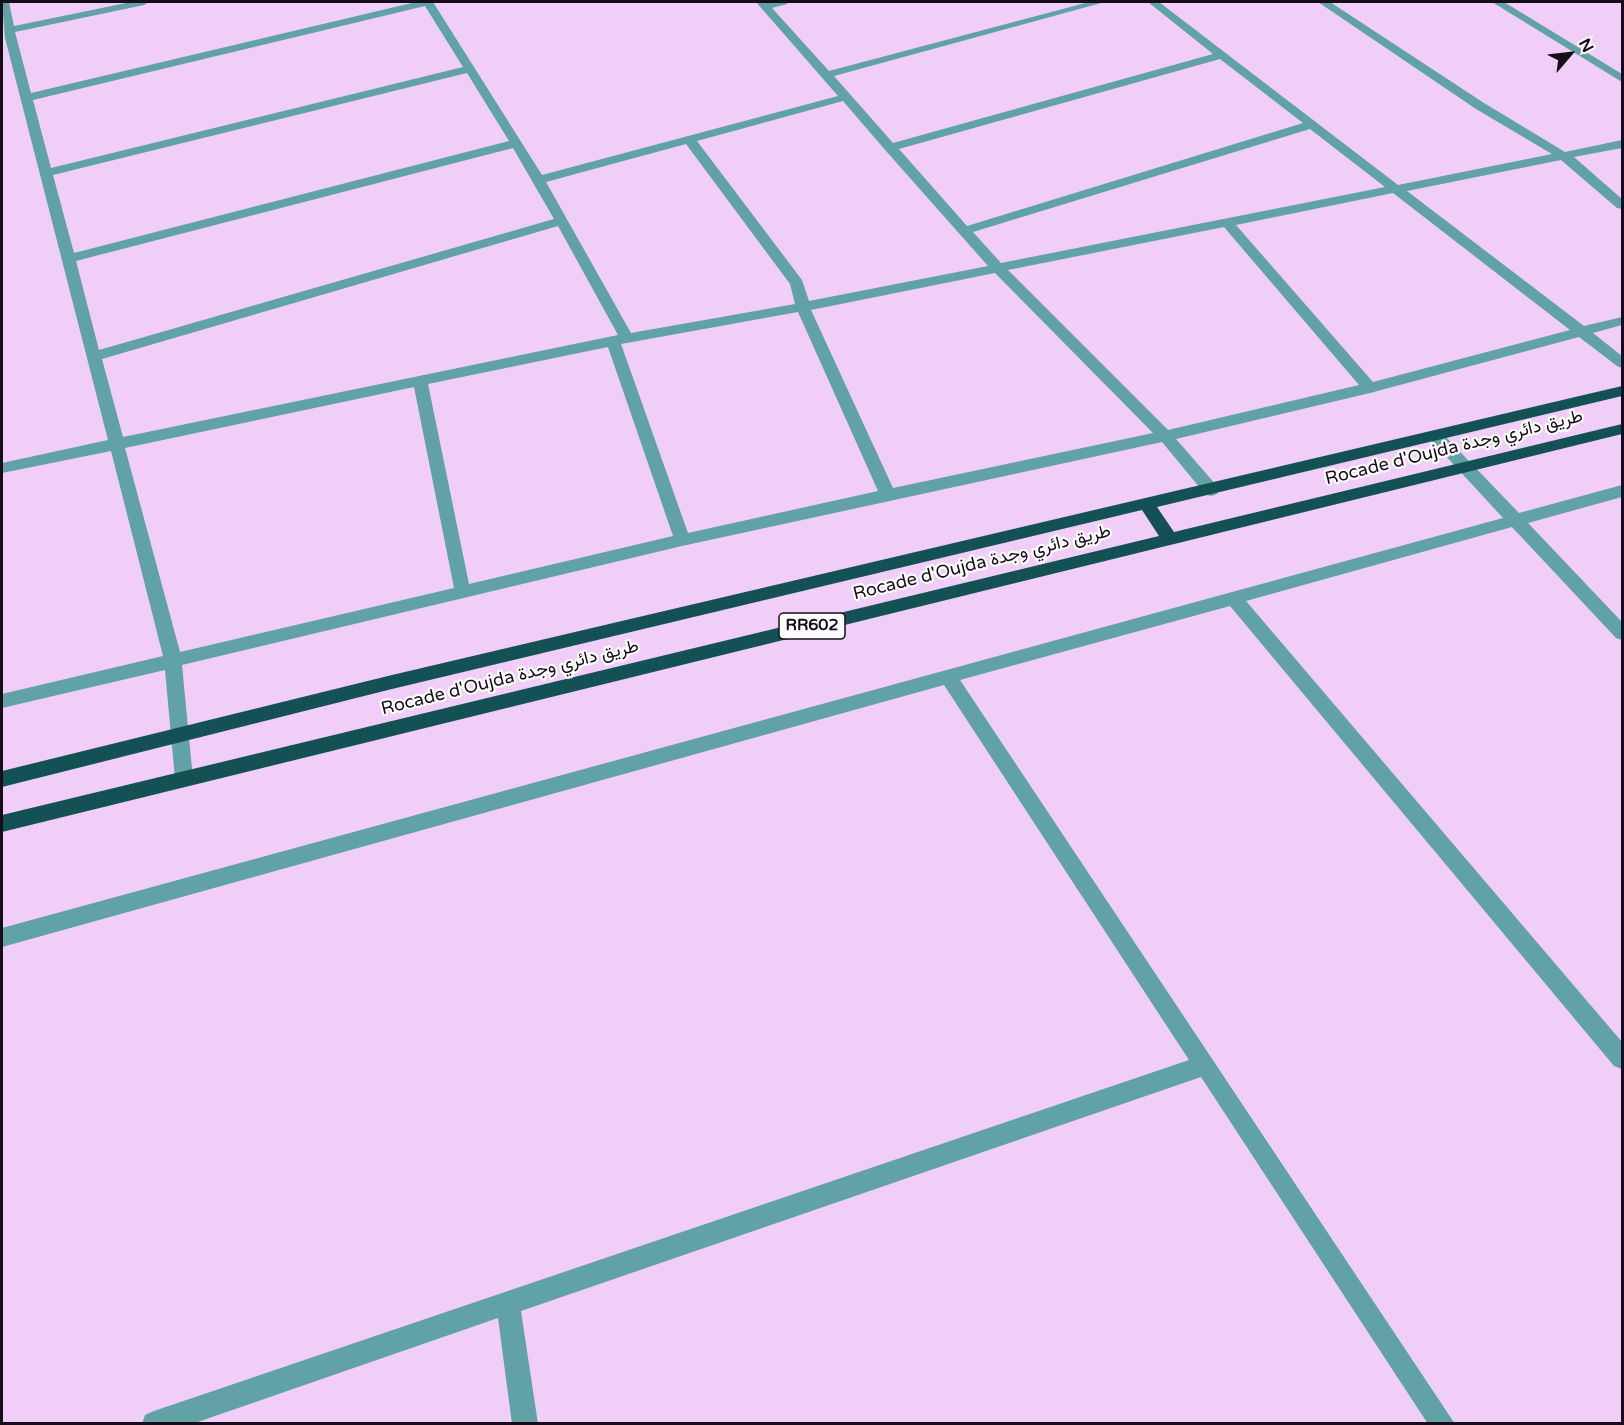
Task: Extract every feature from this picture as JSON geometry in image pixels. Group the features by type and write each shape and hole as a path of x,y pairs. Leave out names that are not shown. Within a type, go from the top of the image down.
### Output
{"highway":[{"name":"Rocade d'Oujda طريق دائري وجدة","path":"2,779 416,677 1623,392"},
{"name":"Rocade d'Oujda طريق دائري وجدة","path":"2,824 1623,429"},
{"path":"1147,505 1170,539"}],"street":[{"path":"4,2 7,38 26,98 173,660 184,779"},
{"path":"7,38 144,2"},
{"path":"26,98 428,2 539,180 562,221 620,340 682,540"},
{"path":"763,4 783,2"},
{"path":"826,75 1100,2"},
{"path":"1153,2 1623,363"},
{"path":"1323,2 1480,105 1563,155 1588,173 1623,205"},
{"path":"1497,2 1623,79"},
{"path":"763,4 997,267 1165,436 1211,490"},
{"path":"890,148 1223,55"},
{"path":"46,173 470,69"},
{"path":"539,180 846,97"},
{"path":"964,231 1312,124"},
{"path":"688,138 797,283 803,307 888,495"},
{"path":"68,259 516,142"},
{"path":"2,468 620,340 803,307 1623,144"},
{"path":"93,357 562,221"},
{"path":"1227,223 1370,388"},
{"path":"2,701 682,540 1165,436 1370,388 1623,321"},
{"path":"420,381 463,593"},
{"path":"1436,436 1623,633"},
{"path":"2,937 947,675 1623,491"},
{"path":"1233,597 1623,1058"},
{"path":"947,675 1443,1424"},
{"path":"154,1424 1205,1065"},
{"path":"508,1303 525,1424"}]}
